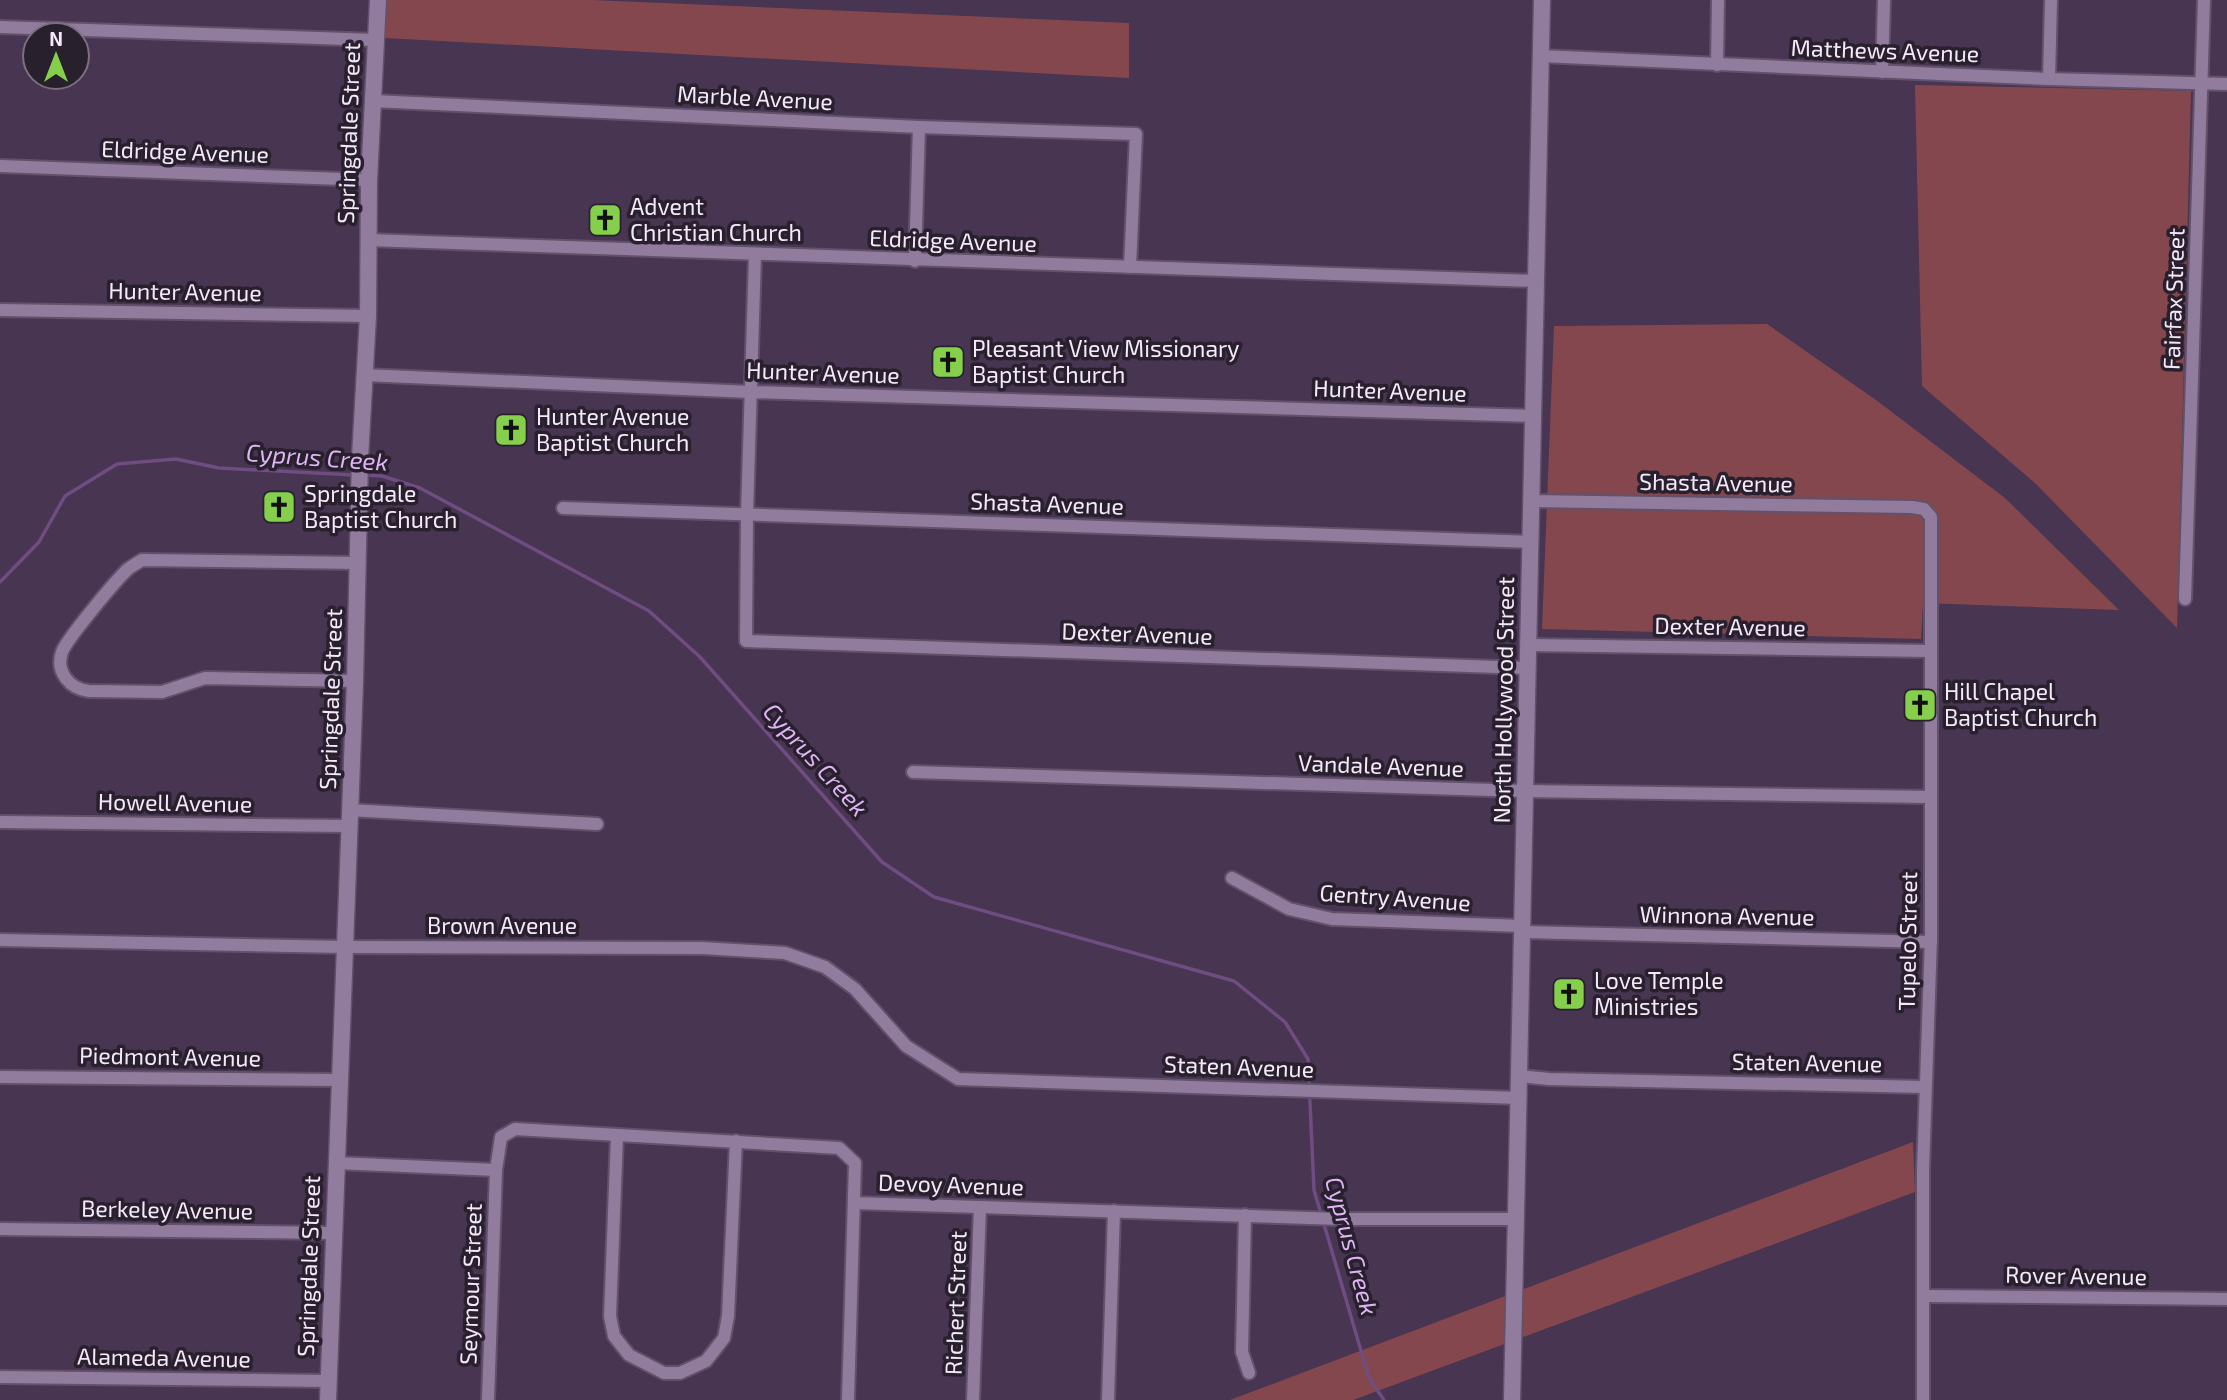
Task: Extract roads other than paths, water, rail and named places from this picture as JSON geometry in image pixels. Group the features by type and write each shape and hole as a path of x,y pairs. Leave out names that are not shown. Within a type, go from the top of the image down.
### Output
{"main road":[{"name":"Springdale Street","path":"328,1400 355,681 360,458 368,316 369,180 378,0"},
{"name":"North Hollywood Street","path":"1513,1400 1542,0"}],"street":[{"path":"1717,65 1718,0"},
{"path":"1882,72 1884,0"},
{"path":"2049,79 2052,0"},
{"name":"Fairfax Street","path":"2185,599 2204,0"},
{"path":"0,27 375,40"},
{"name":"Matthews Avenue","path":"1541,57 2227,84"},
{"name":"Marble Avenue","path":"373,101 919,127 1136,134 1130,267"},
{"path":"915,261 919,127"},
{"name":"Eldridge Avenue","path":"0,166 369,180"},
{"name":"Eldridge Avenue","path":"369,240 1535,281"},
{"path":"747,514 755,255"},
{"name":"Hunter Avenue","path":"0,310 368,316"},
{"name":"Hunter Avenue","path":"364,375 751,392 1533,416"},
{"name":"Shasta Avenue","path":"1531,501 1900,506"},
{"name":"Tupelo Street","path":"1900,506 1924,509 1933,523 1930,651 1931,942 1925,1087 1923,1400"},
{"name":"Shasta Avenue","path":"563,508 1530,542"},
{"name":"Dexter Avenue","path":"747,514 746,641 1528,668"},
{"path":"355,681 205,678 162,692 89,691 69,684 61,670 61,656 66,645 121,576 142,561 358,563"},
{"name":"Dexter Avenue","path":"1528,645 1930,651"},
{"name":"Vandale Avenue","path":"913,772 1524,791 1931,797"},
{"name":"Howell Avenue","path":"0,822 349,818 597,824"},
{"name":"Gentry Avenue","path":"1232,878 1289,909 1332,919 1522,929"},
{"name":"Winnona Avenue","path":"1522,929 1931,942"},
{"name":"Brown Avenue","path":"0,940 344,947 702,948 785,953 825,967 835,974 855,989 906,1046 958,1079"},
{"name":"Staten Avenue","path":"1520,1076 1549,1079 1925,1087"},
{"name":"Piedmont Avenue","path":"0,1077 340,1080"},
{"name":"Staten Avenue","path":"958,1079 1519,1098"},
{"name":"Devoy Avenue","path":"496,1170 500,1137 515,1129 839,1148 855,1163 855,1203 1341,1219 1516,1220"},
{"path":"617,1136 610,1316 614,1336 629,1355 664,1373 680,1373 706,1361 724,1338 728,1316 736,1141"},
{"path":"336,1163 496,1170"},
{"name":"Seymour Street","path":"488,1400 496,1170"},
{"path":"848,1400 855,1203"},
{"name":"Richert Street","path":"974,1400 980,1207"},
{"path":"1108,1400 1114,1211"},
{"path":"1245,1215 1242,1352 1249,1373"},
{"name":"Berkeley Avenue","path":"0,1229 333,1233"},
{"name":"Rover Avenue","path":"1924,1296 2227,1299"},
{"name":"Alameda Avenue","path":"0,1377 328,1381"}],"waterway":[{"name":"Cyprus Creek","path":"0,582 39,542 65,496 117,464 176,459 219,468 354,475"},
{"name":"Cyprus Creek","path":"365,475 382,476 420,488 649,611 700,657 882,862 934,897 1234,981 1285,1022 1308,1059 1314,1190 1369,1378 1384,1400"}],"place":[{"name":"Advent Christian Church","path":"605,220"},
{"name":"Pleasant View Missionary Baptist Church","path":"948,362"},
{"name":"Hunter Avenue Baptist Church","path":"511,430"},
{"name":"Springdale Baptist Church","path":"279,507"},
{"name":"Hill Chapel Baptist Church","path":"1920,705"},
{"name":"Love Temple Ministries","path":"1569,994"}]}
